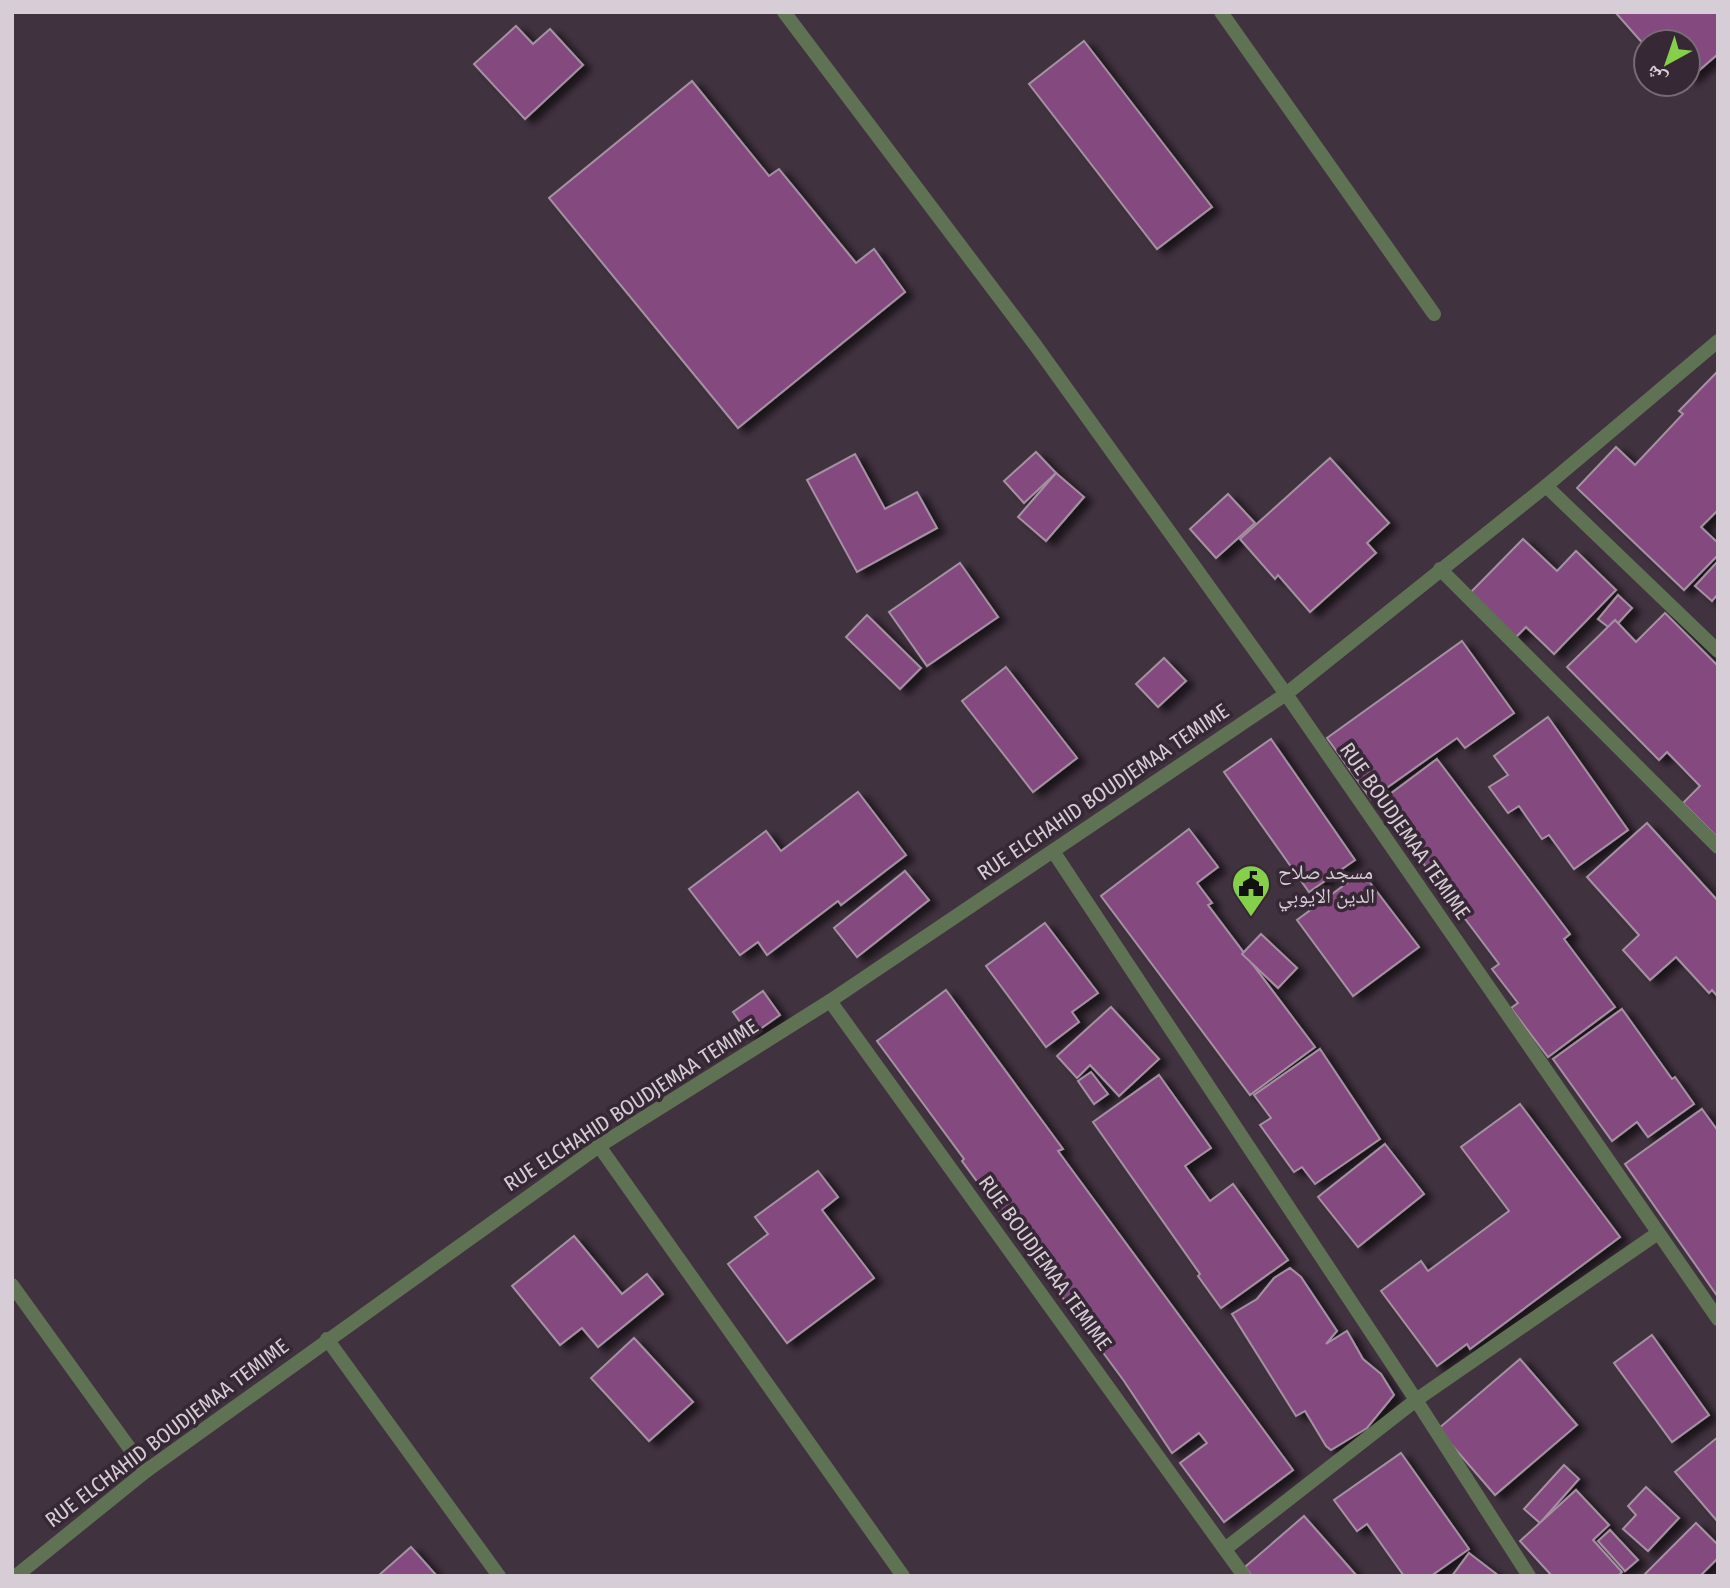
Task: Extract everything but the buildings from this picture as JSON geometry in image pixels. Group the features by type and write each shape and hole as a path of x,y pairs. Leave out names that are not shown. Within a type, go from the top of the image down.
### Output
{"street":[{"name":"RUE BOUDJEMAA TEMIME","path":"784,12 1035,346 1286,694 1718,1320"},
{"path":"1221,12 1434,314"},
{"name":"RUE ELCHAHID BOUDJEMAA TEMIME","path":"16,1576 146,1471 599,1146 830,1002 1286,694 1546,486 1718,341"},
{"path":"1546,486 1718,651"},
{"path":"1440,569 1718,847"},
{"path":"1053,851 1416,1400 1529,1576"},
{"name":"RUE BOUDJEMAA TEMIME","path":"830,1002 1244,1576"},
{"path":"599,1146 903,1576"},
{"path":"1225,1549 1416,1400 1658,1233"},
{"path":"12,1285 146,1471"},
{"path":"327,1339 499,1576"}],"place":[{"name":"مسجد صلاح الدين الايوبي","path":"1251,918"}]}
